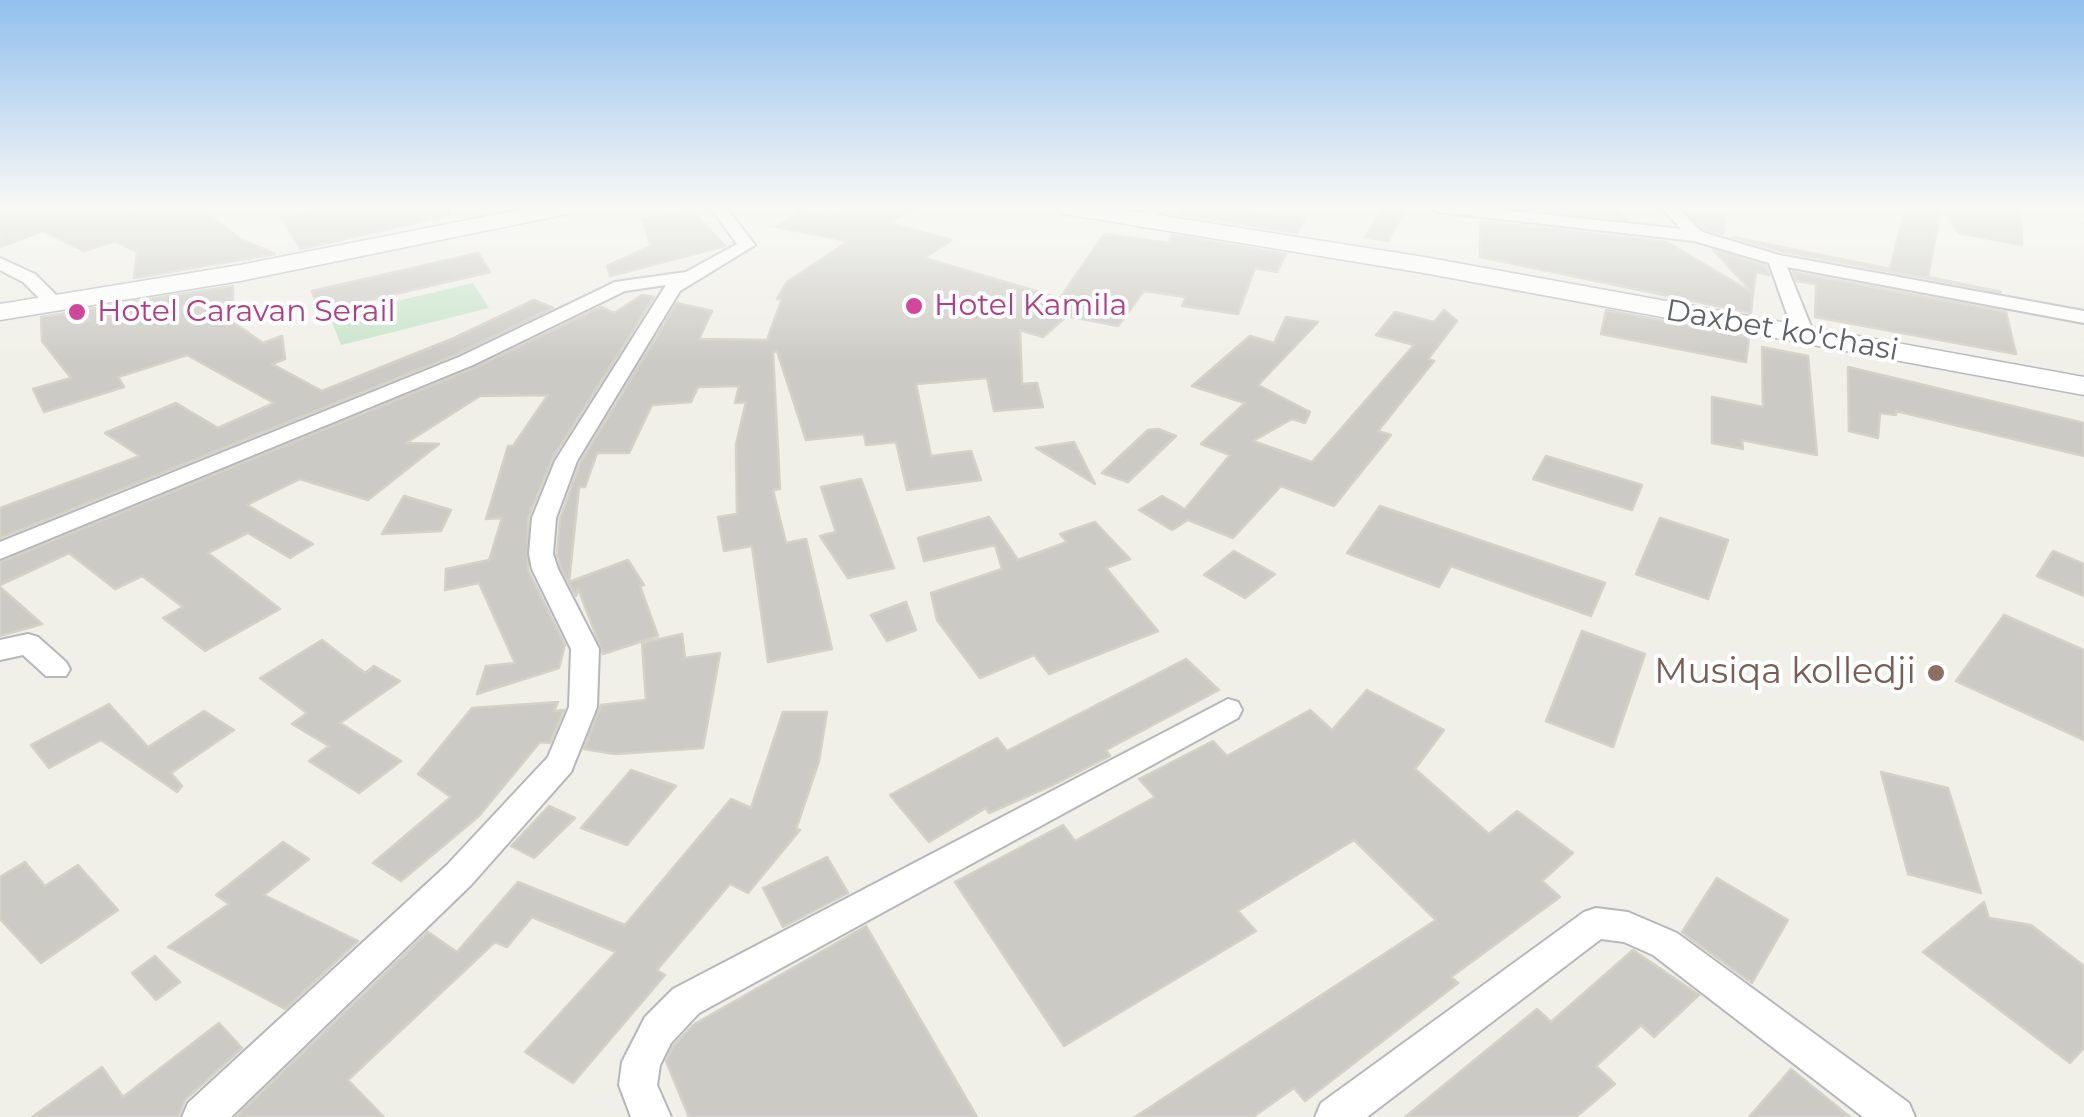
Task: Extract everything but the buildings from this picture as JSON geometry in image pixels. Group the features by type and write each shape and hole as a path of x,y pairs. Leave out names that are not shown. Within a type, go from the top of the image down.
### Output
{"main road":[{"path":"0,312 309,259"},
{"name":"Daxbet ko'chasi","path":"1387,259 2084,386"}],"street":[{"path":"0,551 466,361 621,286 683,277 726,259"},
{"path":"1773,259 2084,317"},
{"path":"1776,260 1804,334"},
{"path":"0,263 29,278 54,303"},
{"path":"202,1117 458,876 560,764 583,707 585,649 545,569 541,554 544,518 566,461 598,404 683,277"},
{"path":"0,650 28,644 56,669"},
{"path":"650,1117 638,1085 642,1062 658,1030 686,1001 1228,710"},
{"path":"1335,1117 1596,923 1628,927 1665,944 1895,1117"}],"green space":[{"path":"473,283 489,308 341,345 330,317"}],"place":[{"name":"Hotel Kamila","path":"914,306"},
{"name":"Hotel Caravan Serail","path":"77,312"},
{"name":"Musiqa kolledji","path":"1936,673"}]}
